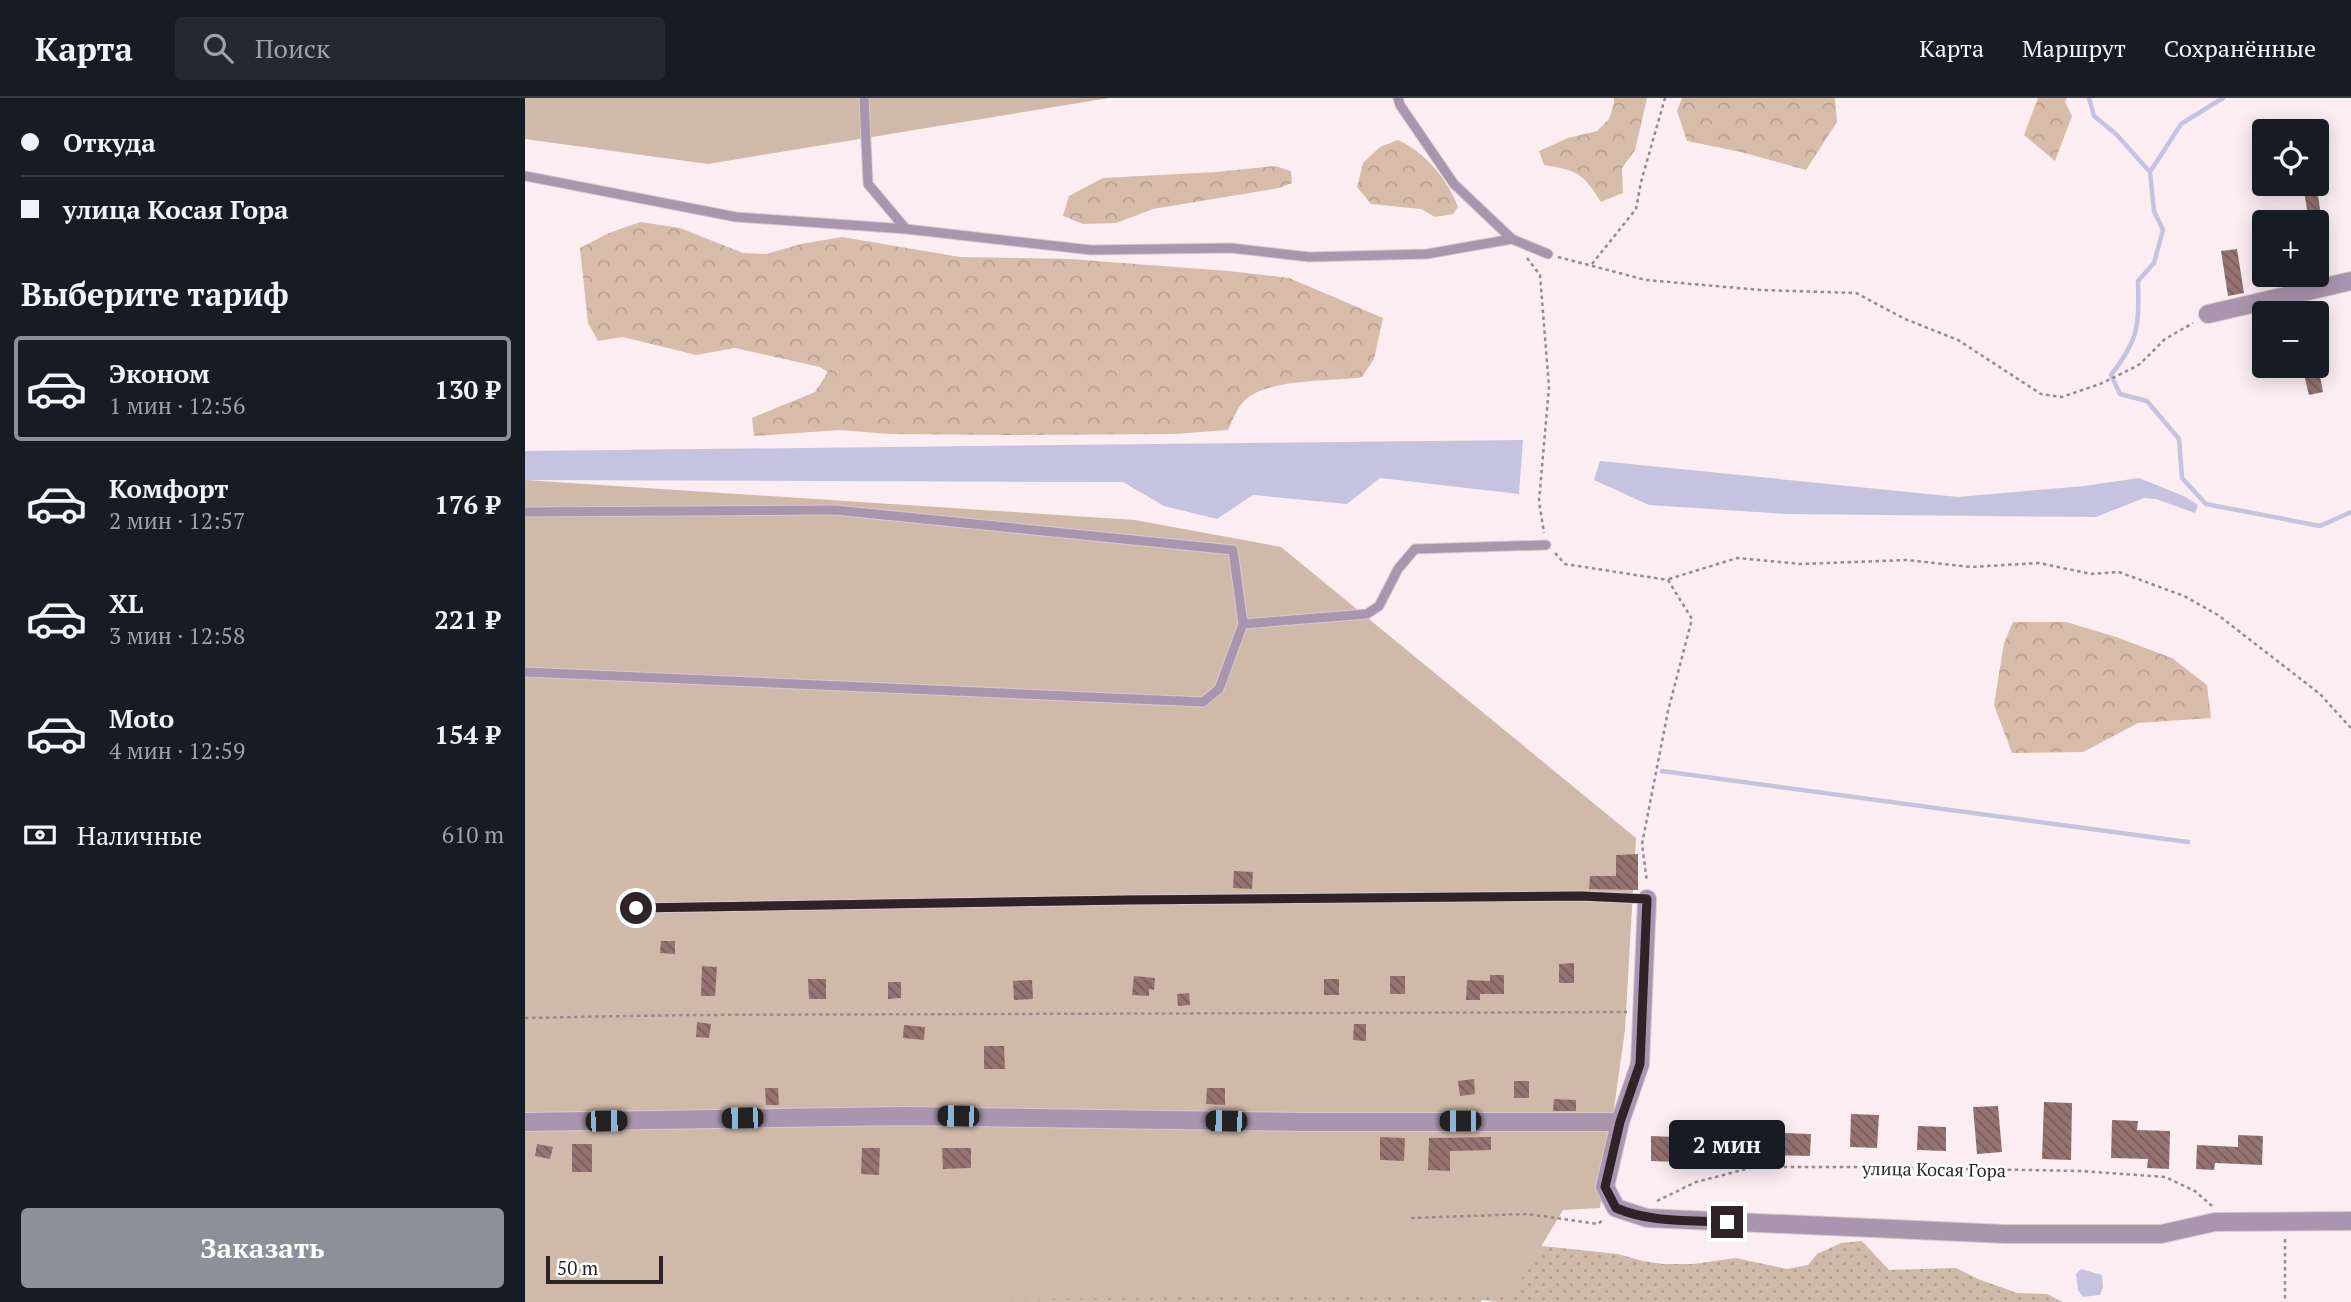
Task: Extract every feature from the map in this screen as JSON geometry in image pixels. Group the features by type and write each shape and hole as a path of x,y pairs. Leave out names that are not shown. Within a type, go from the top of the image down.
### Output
{"street":[{"path":"2208,314 2351,281"},
{"path":"1647,899 1640,1064 1620,1122 1605,1187 1624,1212 1660,1219 2005,1234 2161,1234 2215,1222 2351,1221"},
{"path":"525,1122 904,1116 1306,1122 1620,1122"}],"lane":[{"path":"864,98 868,184 906,229"},
{"path":"1398,98 1400,105 1454,184 1512,239 1548,254"},
{"path":"525,176 736,217 906,229 1091,250 1231,248 1309,257 1427,254 1512,239"},
{"path":"525,512 835,510 1233,550 1243,624 1219,689 1203,702 525,673"},
{"path":"1243,624 1367,614 1379,606 1398,569 1415,550 1546,545"},
{"path":"636,908 1581,896 1647,899"}],"path":[{"path":"1591,265 1636,209 1665,98"},
{"path":"1512,239 1540,275 1549,387 1539,501 1546,545 1565,564 1668,580 1737,558 1801,564 1906,560 1971,567 2039,563 2091,574 2119,572 2185,596 2218,615 2321,694 2351,728"},
{"path":"1548,254 1646,280 1761,290 1856,293 1905,319 1958,340 2041,394 2062,397 2100,384 2140,364 2165,339 2208,314"},
{"path":"1647,899 1647,869 1641,844 1668,711 1692,619 1668,580"},
{"path":"525,1018 708,1014 1641,1012"},
{"name":"улица Косая Гора","path":"1411,1218 1527,1214 1598,1224 1696,1182 1754,1167 1861,1167 2081,1171 2165,1177 2195,1191 2230,1222"},
{"path":"2285,1302 2284,1244 2288,1221"}],"shaded area":[{"path":"525,98 1109,98 708,164 525,139"},
{"path":"525,480 1135,520 1281,547 1636,838 1625,1030 1600,1208 1563,1210 1513,1293 789,1302 525,1302"},
{"path":"1862,1241 1889,1270 1956,1268 2017,1293 2047,1294 2063,1302 756,1302 1532,1245 1618,1254 1663,1264 1693,1264 1736,1258 1787,1269 1808,1265 1817,1254 1841,1243"}],"green space":[{"path":"1614,98 1647,98 1635,150 1622,168 1623,193 1601,202 1589,184 1578,174 1544,165 1539,151 1568,138 1597,131 1609,119"},
{"path":"1682,98 1835,98 1837,122 1806,170 1687,141 1677,111"},
{"path":"2038,98 2067,98 2065,102 2072,116 2055,161 2024,135"},
{"path":"1398,140 1426,159 1442,177 1458,207 1453,214 1435,217 1421,209 1371,204 1357,187 1363,163 1380,147"},
{"path":"1275,166 1291,171 1292,183 1279,188 1153,209 1116,223 1083,224 1063,216 1069,196 1103,178"},
{"path":"640,222 680,228 743,253 766,254 801,244 842,237 960,257 1070,259 1289,278 1383,318 1374,359 1362,377 1300,382 1267,388 1244,401 1228,430 1173,434 1009,435 890,434 840,430 754,436 752,418 815,392 828,372 820,367 735,348 696,355 623,337 598,341 588,323 580,248 609,233"},
{"path":"2013,622 2066,622 2172,658 2207,685 2211,718 2138,723 2083,752 2012,753 1994,705 2004,643"}],"water":[{"path":"1523,440 1519,494 1380,478 1347,504 1253,495 1217,519 1164,506 1123,482 525,480 525,451"},
{"path":"1600,461 1958,497 2084,486 2139,478 2186,497 2198,505 2195,513 2156,499 2144,498 2096,517 1787,514 1649,505 1594,480"},
{"path":"2081,1269 2102,1275 2103,1287 2100,1295 2083,1297 2078,1290 2076,1274"}],"building":[{"path":"2305,196 2318,196 2320,210 2307,210"},
{"path":"2237,249 2244,293 2228,296 2221,251"},
{"path":"2305,378 2320,378 2323,392 2309,395"},
{"path":"1638,854 1638,890 1589,889 1590,876 1616,876 1616,855"},
{"path":"1234,871 1253,872 1252,889 1233,888"},
{"path":"661,941 675,941 675,954 660,953"},
{"path":"1574,963 1574,983 1559,983 1559,964"},
{"path":"702,966 717,967 715,996 701,996"},
{"path":"1490,975 1504,975 1504,994 1480,994 1480,1000 1466,1000 1467,980 1490,981"},
{"path":"1134,976 1155,978 1154,990 1149,989 1149,996 1132,995"},
{"path":"1390,976 1405,976 1405,994 1390,994"},
{"path":"808,979 826,979 826,999 809,999"},
{"path":"1324,979 1339,979 1339,995 1324,995"},
{"path":"1032,980 1033,999 1014,1000 1013,981"},
{"path":"888,982 901,982 901,998 888,999"},
{"path":"1189,993 1190,1005 1178,1006 1177,994"},
{"path":"697,1022 711,1024 709,1038 696,1037"},
{"path":"1354,1024 1366,1024 1366,1041 1353,1040"},
{"path":"904,1025 925,1027 924,1040 903,1038"},
{"path":"984,1046 1004,1046 1005,1069 984,1069"},
{"path":"1474,1079 1475,1094 1460,1096 1458,1081"},
{"path":"1514,1081 1529,1081 1529,1098 1514,1098"},
{"path":"765,1088 778,1088 779,1105 766,1105"},
{"path":"1207,1088 1225,1088 1225,1105 1206,1104"},
{"path":"1554,1099 1576,1100 1576,1111 1553,1111"},
{"path":"2044,1102 2072,1103 2071,1160 2042,1159"},
{"path":"1998,1106 2002,1152 1977,1154 1973,1107"},
{"path":"1851,1114 1879,1115 1877,1148 1850,1147"},
{"path":"2112,1120 2138,1121 2137,1130 2170,1131 2169,1169 2147,1168 2148,1159 2111,1158"},
{"path":"1918,1126 1946,1127 1946,1151 1917,1150"},
{"path":"1698,1129 1726,1129 1726,1154 1679,1154 1679,1162 1651,1161 1651,1136 1698,1138"},
{"path":"1757,1132 1811,1134 1810,1156 1773,1155 1773,1159 1756,1159"},
{"path":"2238,1135 2263,1136 2262,1165 2215,1163 2214,1170 2196,1169 2197,1145 2238,1147"},
{"path":"1380,1137 1405,1138 1404,1161 1380,1160"},
{"path":"1491,1137 1491,1150 1450,1151 1450,1171 1428,1170 1429,1138"},
{"path":"537,1144 553,1147 550,1159 535,1156"},
{"path":"572,1144 592,1144 592,1172 572,1172"},
{"path":"862,1148 880,1148 879,1175 861,1174"},
{"path":"942,1148 971,1148 971,1168 943,1169"}],"waterway":[{"path":"2089,98 2094,116 2116,134 2150,172"},
{"path":"2223,98 2181,124 2150,172 2154,211 2163,230 2154,263 2138,281 2137,321 2132,341 2111,375 2120,394 2147,401 2179,439 2182,478 2206,504 2320,526 2351,512"},
{"path":"1662,771 2188,842"}],"route":[{"path":"636,908 1180,899 1581,896 1647,899 1640,1064 1620,1122 1605,1187 1616,1208 1632,1215 1727,1222"}]}
